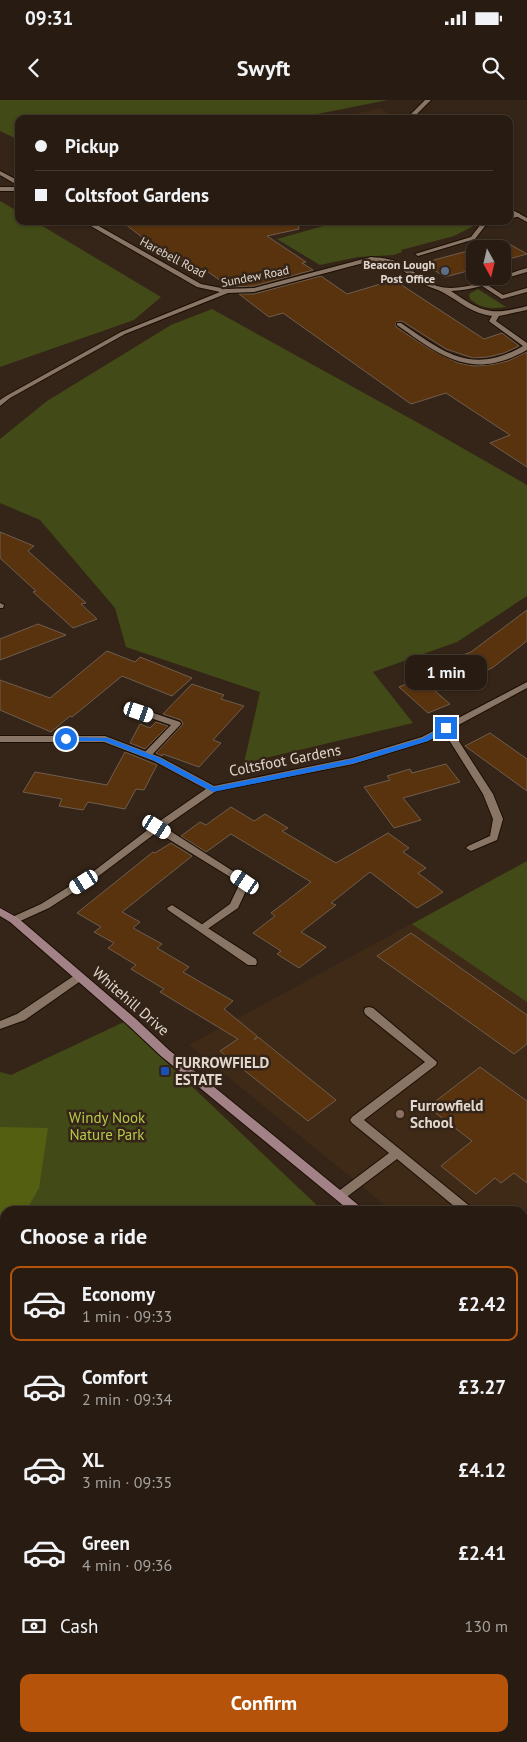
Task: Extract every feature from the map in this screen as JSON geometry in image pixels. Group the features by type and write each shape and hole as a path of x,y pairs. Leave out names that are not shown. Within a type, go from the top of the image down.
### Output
{"street":[{"path":"413,115 428,100"},
{"path":"0,173 15,182"},
{"path":"0,189 15,189"},
{"path":"513,212 527,220"},
{"path":"513,217 518,215"},
{"name":"Harebell Road","path":"92,225 199,286 227,291"},
{"path":"418,254 473,238 482,225"},
{"name":"Sundew Road","path":"0,404 123,333 227,291 254,290 364,260 385,259 400,264 433,287 443,289"},
{"path":"511,275 527,270"},
{"path":"443,289 458,289 473,285"},
{"path":"484,285 502,296 527,290"},
{"path":"443,289 479,313 497,314 527,308"},
{"path":"400,324 448,356 466,361 489,361 512,356 527,346 492,321 497,314"},
{"name":"Coltsfoot Gardens","path":"14,920 45,906 97,873 157,827 213,789 353,761 425,739 527,686"},
{"path":"127,707 177,724 147,755"},
{"path":"446,728 488,794 498,819 494,838 471,848"},
{"path":"0,739 105,739 147,755 213,789"},
{"path":"157,827 245,882 234,906 202,928"},
{"path":"172,908 252,962"},
{"name":"Whitehill Drive","path":"0,910 132,1022 165,1053 352,1206"},
{"path":"0,1024 21,1017 78,977"},
{"path":"369,1011 432,1062 356,1120 462,1206"},
{"path":"340,1196 396,1153"}],"shaded area":[{"path":"380,108 392,115 350,115"},
{"name":"Furrowfield School","path":"527,861 527,1206 386,1206 189,1045"}],"green space":[{"path":"0,100 388,100 312,115 15,115 15,138 0,131"},
{"path":"0,201 15,210 15,225 41,225 161,297 134,320 0,367"},
{"path":"327,225 475,225 454,236 401,250 402,252 394,255 358,257 320,265 277,239"},
{"path":"478,289 506,307 487,308 478,305 470,299 469,294"},
{"path":"212,309 527,485 527,596 457,642 373,672 413,723 244,763 260,692 126,647 115,608 40,520 0,503 0,439 47,401 171,325"},
{"path":"527,861 527,1002 412,924"},
{"name":"Windy Nook Nature Park","path":"124,1022 318,1206 0,1206 0,1072 11,1075"},
{"path":"0,1127 48,1128 39,1188 29,1206 0,1206"}],"building":[{"path":"126,225 298,225 299,229 267,236 306,262 302,263 313,270 254,286 229,287 207,271 201,273 158,246 155,247"},
{"path":"511,245 527,254 511,258"},
{"path":"466,251 466,271 445,277 423,263"},
{"path":"321,276 347,294 394,280 484,339 502,333 519,346 504,353 473,358 446,349 402,321 396,322 396,327 428,348 458,363 474,366 490,365 508,361 527,352 527,467 490,443 510,435 446,393 411,404 283,313 269,317 239,294 254,294"},
{"path":"0,532 34,546 28,551 86,603 81,604 97,619 73,628 33,592 36,591 0,558"},
{"path":"527,610 527,641 492,668 435,691 450,704 428,713 399,687 420,678 414,673 471,652"},
{"path":"38,624 66,635 0,660 0,639"},
{"path":"107,651 135,662 140,657 192,678 172,696 122,676 51,732 0,710 0,680 50,698"},
{"path":"192,684 224,695 221,699 244,706 213,740 221,743 199,767 156,753 183,724 181,720 163,714"},
{"path":"156,722 168,726 145,749 130,743 140,724 150,728"},
{"path":"490,733 527,759 527,791 465,746"},
{"path":"125,752 157,765 144,790 136,789 125,809 88,802 83,810 59,806 62,799 23,792 35,772 107,785"},
{"path":"446,764 460,782 403,798 421,820 394,828 364,787 390,780 387,776 410,769 412,773"},
{"path":"231,807 254,821 265,814 288,828 282,831 336,863 388,833 409,848 403,852 426,868 418,873 443,892 417,908 370,872 331,903 336,905 301,932 326,947 299,968 277,954 281,951 253,933 275,916 271,913 311,882 231,834 206,852 181,836 200,822 206,825"},
{"path":"171,843 192,856 122,912 140,922 133,928 162,944 157,948 189,967 183,972 233,1001 224,1009 257,1036 254,1040 258,1037 336,1100 308,1121 220,1051 238,1039 160,992 164,989 131,969 136,965 108,948 114,943 94,932 101,927 77,913 153,852 155,853"},
{"path":"411,933 527,1015 527,1044 514,1054 377,956"},
{"path":"480,1067 527,1101 527,1183 514,1173 501,1183 495,1178 476,1194 441,1166 472,1141 428,1107"}],"place":[{"name":"Beacon Lough Post Office","path":"445,271"},
{"name":"FURROWFIELD ESTATE","path":"165,1071"},
{"name":"Furrowfield School","path":"400,1114"}],"route":[{"path":"66,739 105,739 157,759 213,789 353,761 425,739 446,728"}]}
